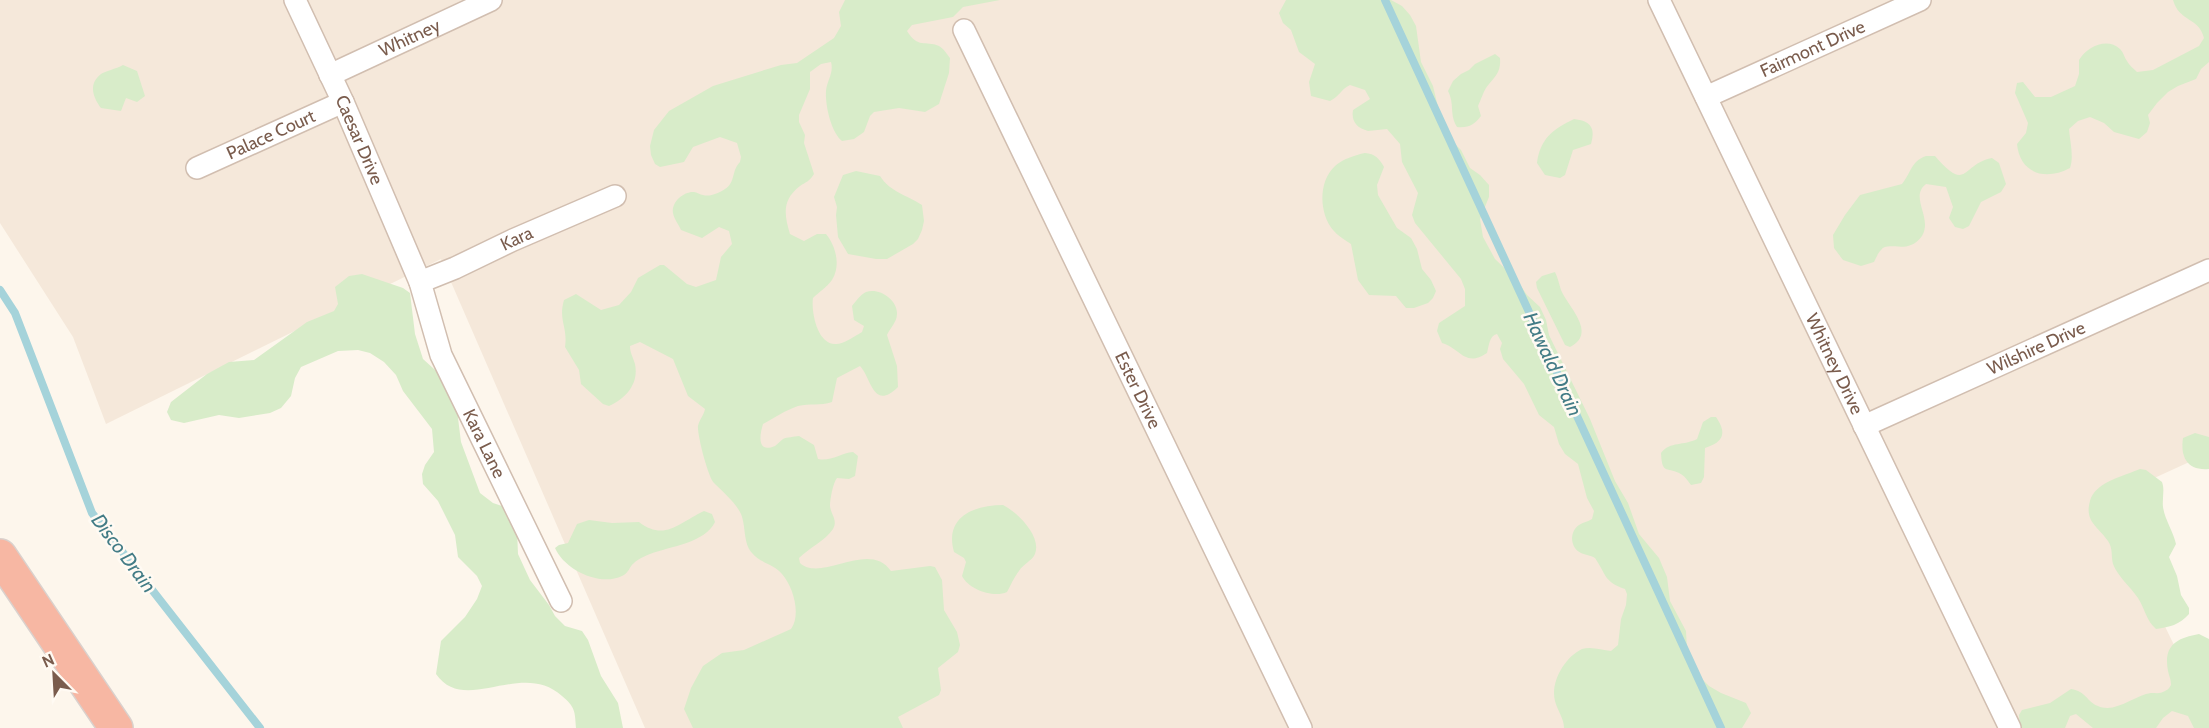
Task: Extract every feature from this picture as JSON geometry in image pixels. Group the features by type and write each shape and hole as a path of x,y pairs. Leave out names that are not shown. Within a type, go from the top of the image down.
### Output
{"highway":[{"path":"0,556 116,728"}],"street":[{"name":"Caesar Drive","path":"295,0 344,102 420,282"},
{"name":"Whitney","path":"330,75 491,0"},
{"name":"Whitney Drive","path":"1659,0 2010,728"},
{"name":"Fairmont Drive","path":"1706,97 1920,0"},
{"name":"Ester Drive","path":"964,30 1301,728"},
{"name":"Palace Court","path":"197,168 344,102"},
{"name":"Kara","path":"420,282 615,196"},
{"name":"Wilshire Drive","path":"1864,426 2209,270"},
{"name":"Kara Lane","path":"420,282 441,355 561,601"}],"shaded area":[{"path":"0,0 2209,0 2209,453 2104,501 2209,717 2209,728 645,728 441,259 106,424 73,337 0,223"}],"green space":[{"path":"845,0 1000,0 963,7 953,17 912,25 907,31 911,37 918,42 939,46 950,58 949,73 939,104 925,112 899,108 874,112 864,132 854,139 842,141 830,118 826,91 832,70 831,62 821,64 810,72 810,89 799,115 799,122 805,135 804,143 814,174 794,191 787,202 788,227 790,234 804,241 817,234 826,234 835,250 837,262 835,274 830,283 813,298 814,319 820,333 829,343 839,344 862,332 864,326 854,320 852,306 866,292 882,293 894,304 897,317 887,335 897,366 898,387 890,394 883,396 878,394 860,366 837,378 832,402 798,406 763,424 761,442 769,448 785,438 799,436 814,445 818,459 853,452 858,456 855,476 849,479 837,478 834,484 830,506 835,520 833,529 799,558 800,563 809,568 820,568 870,559 882,562 891,571 935,567 942,580 944,610 957,632 960,645 958,652 938,668 941,690 939,695 898,717 903,728 693,728 684,709 691,688 703,666 722,653 744,650 791,629 796,616 793,594 779,571 759,559 749,549 739,510 714,483 703,455 698,430 705,409 688,396 673,359 640,342 630,346 636,371 633,384 615,403 609,406 603,404 581,384 579,370 565,347 562,307 564,300 576,294 601,310 619,305 631,292 638,278 660,265 664,265 687,284 696,287 716,280 721,257 732,244 729,231 719,227 702,238 681,230 674,217 673,209 676,201 686,193 711,195 728,186 740,162 737,143 720,137 693,147 684,162 660,167 655,164 651,155 650,146 654,130 669,111 713,86 781,65 797,63 834,38 841,26 839,12"},
{"path":"1286,0 1391,0 1402,6 1410,15 1416,26 1421,62 1433,86 1443,128 1461,150 1470,168 1489,185 1489,197 1480,219 1483,237 1495,259 1540,307 1549,335 1590,419 1615,481 1628,503 1639,534 1659,558 1667,577 1670,601 1686,631 1687,649 1699,676 1721,693 1746,703 1751,713 1742,728 1564,728 1554,694 1560,671 1570,658 1582,649 1611,651 1618,645 1627,594 1625,589 1606,577 1595,558 1577,551 1573,544 1572,536 1576,528 1592,519 1594,511 1587,498 1578,464 1565,454 1554,427 1539,415 1524,384 1503,359 1500,349 1502,343 1497,334 1491,339 1487,353 1473,358 1463,356 1442,343 1437,331 1439,323 1465,306 1465,289 1461,279 1415,223 1412,215 1418,193 1402,162 1400,144 1387,129 1368,131 1356,124 1353,110 1370,99 1365,90 1350,85 1330,101 1311,96 1309,82 1315,64 1299,52 1291,30 1283,23 1279,13"},
{"path":"2173,0 2209,0 2209,62 2201,69 2196,79 2168,92 2157,103 2148,115 2150,123 2147,132 2139,139 2114,132 2104,123 2090,117 2078,121 2069,129 2072,154 2070,168 2052,174 2043,174 2029,168 2019,154 2017,144 2026,133 2028,123 2015,93 2017,83 2023,82 2035,97 2051,97 2075,86 2079,74 2079,60 2087,51 2098,45 2115,45 2137,72 2153,70 2199,46 2204,38 2201,31 2180,12"},
{"path":"1495,54 1500,58 1500,66 1478,106 1481,116 1471,125 1457,127 1448,91 1453,81 1475,64"},
{"path":"123,65 137,71 145,96 137,102 126,98 121,111 101,108 94,95 94,82 103,73"},
{"path":"1574,119 1588,123 1593,133 1591,144 1573,150 1565,175 1560,178 1545,175 1537,163 1544,141 1554,131"},
{"path":"1365,153 1376,157 1384,167 1377,185 1378,195 1397,228 1411,238 1417,249 1422,269 1436,291 1428,303 1406,308 1396,296 1369,295 1358,280 1351,244 1339,236 1328,223 1322,198 1329,173 1342,161"},
{"path":"1926,156 1935,156 1953,173 1959,175 1982,161 1992,158 1999,163 2006,184 2001,192 1981,202 1969,226 1963,229 1955,227 1949,218 1953,207 1946,187 1926,184 1921,189 1920,195 1925,229 1917,242 1905,247 1884,247 1874,262 1861,266 1843,260 1834,248 1833,235 1860,195 1902,184 1914,164"},
{"path":"856,171 880,176 894,190 922,205 924,221 918,239 887,259 848,254 838,237 837,207 834,197 843,175"},
{"path":"1555,272 1561,290 1581,327 1578,341 1570,347 1565,345 1537,288 1536,282 1542,276"},
{"path":"362,274 403,288 410,293 415,334 423,359 444,378 459,409 461,442 480,493 493,503 505,507 517,530 518,554 530,580 555,616 565,626 582,631 588,640 601,676 618,703 623,728 576,728 575,713 570,703 546,686 529,683 462,690 448,685 436,674 441,641 465,617 477,599 482,586 477,576 458,557 455,535 438,501 423,484 422,474 425,465 434,452 432,429 403,391 396,375 384,362 370,353 358,350 338,351 301,367 295,378 291,396 281,408 270,413 239,418 219,415 184,423 171,420 167,412 171,402 207,374 229,362 254,360 307,322 334,311 338,304 335,287 349,276"},
{"path":"1716,417 1722,428 1722,436 1716,443 1705,448 1704,477 1701,483 1691,485 1681,474 1664,467 1661,453 1673,445 1697,439 1703,422"},
{"path":"2195,433 2209,437 2209,469 2196,468 2184,457 2183,438"},
{"path":"2140,469 2146,470 2162,482 2164,512 2176,544 2169,557 2177,576 2181,595 2189,608 2189,614 2182,621 2156,629 2138,598 2115,569 2110,544 2093,524 2089,514 2090,501 2098,489 2111,480"},
{"path":"1003,505 1015,513 1032,532 1036,547 1035,554 1021,569 1007,592 995,594 982,592 965,581 962,576 966,562 954,552 953,530 964,515 972,511 982,507"},
{"path":"704,511 712,514 715,522 704,535 637,560 628,572 613,579 593,578 583,574 566,563 555,548 568,543 577,524 589,520 612,523 639,522 648,528 665,530 680,525"},
{"path":"2199,634 2209,639 2209,728 2194,728 2188,716 2172,711 2156,728 2093,728 2076,714 2070,716 2065,728 2020,728 2019,715 2022,710 2050,703 2071,689 2080,692 2094,704 2105,708 2118,706 2145,694 2163,692 2171,685 2167,662 2173,644"}],"waterway":[{"name":"Hawald Drain","path":"1385,0 1721,728"},
{"name":"Disco Drain","path":"0,290 15,313 92,513 260,728"}]}
